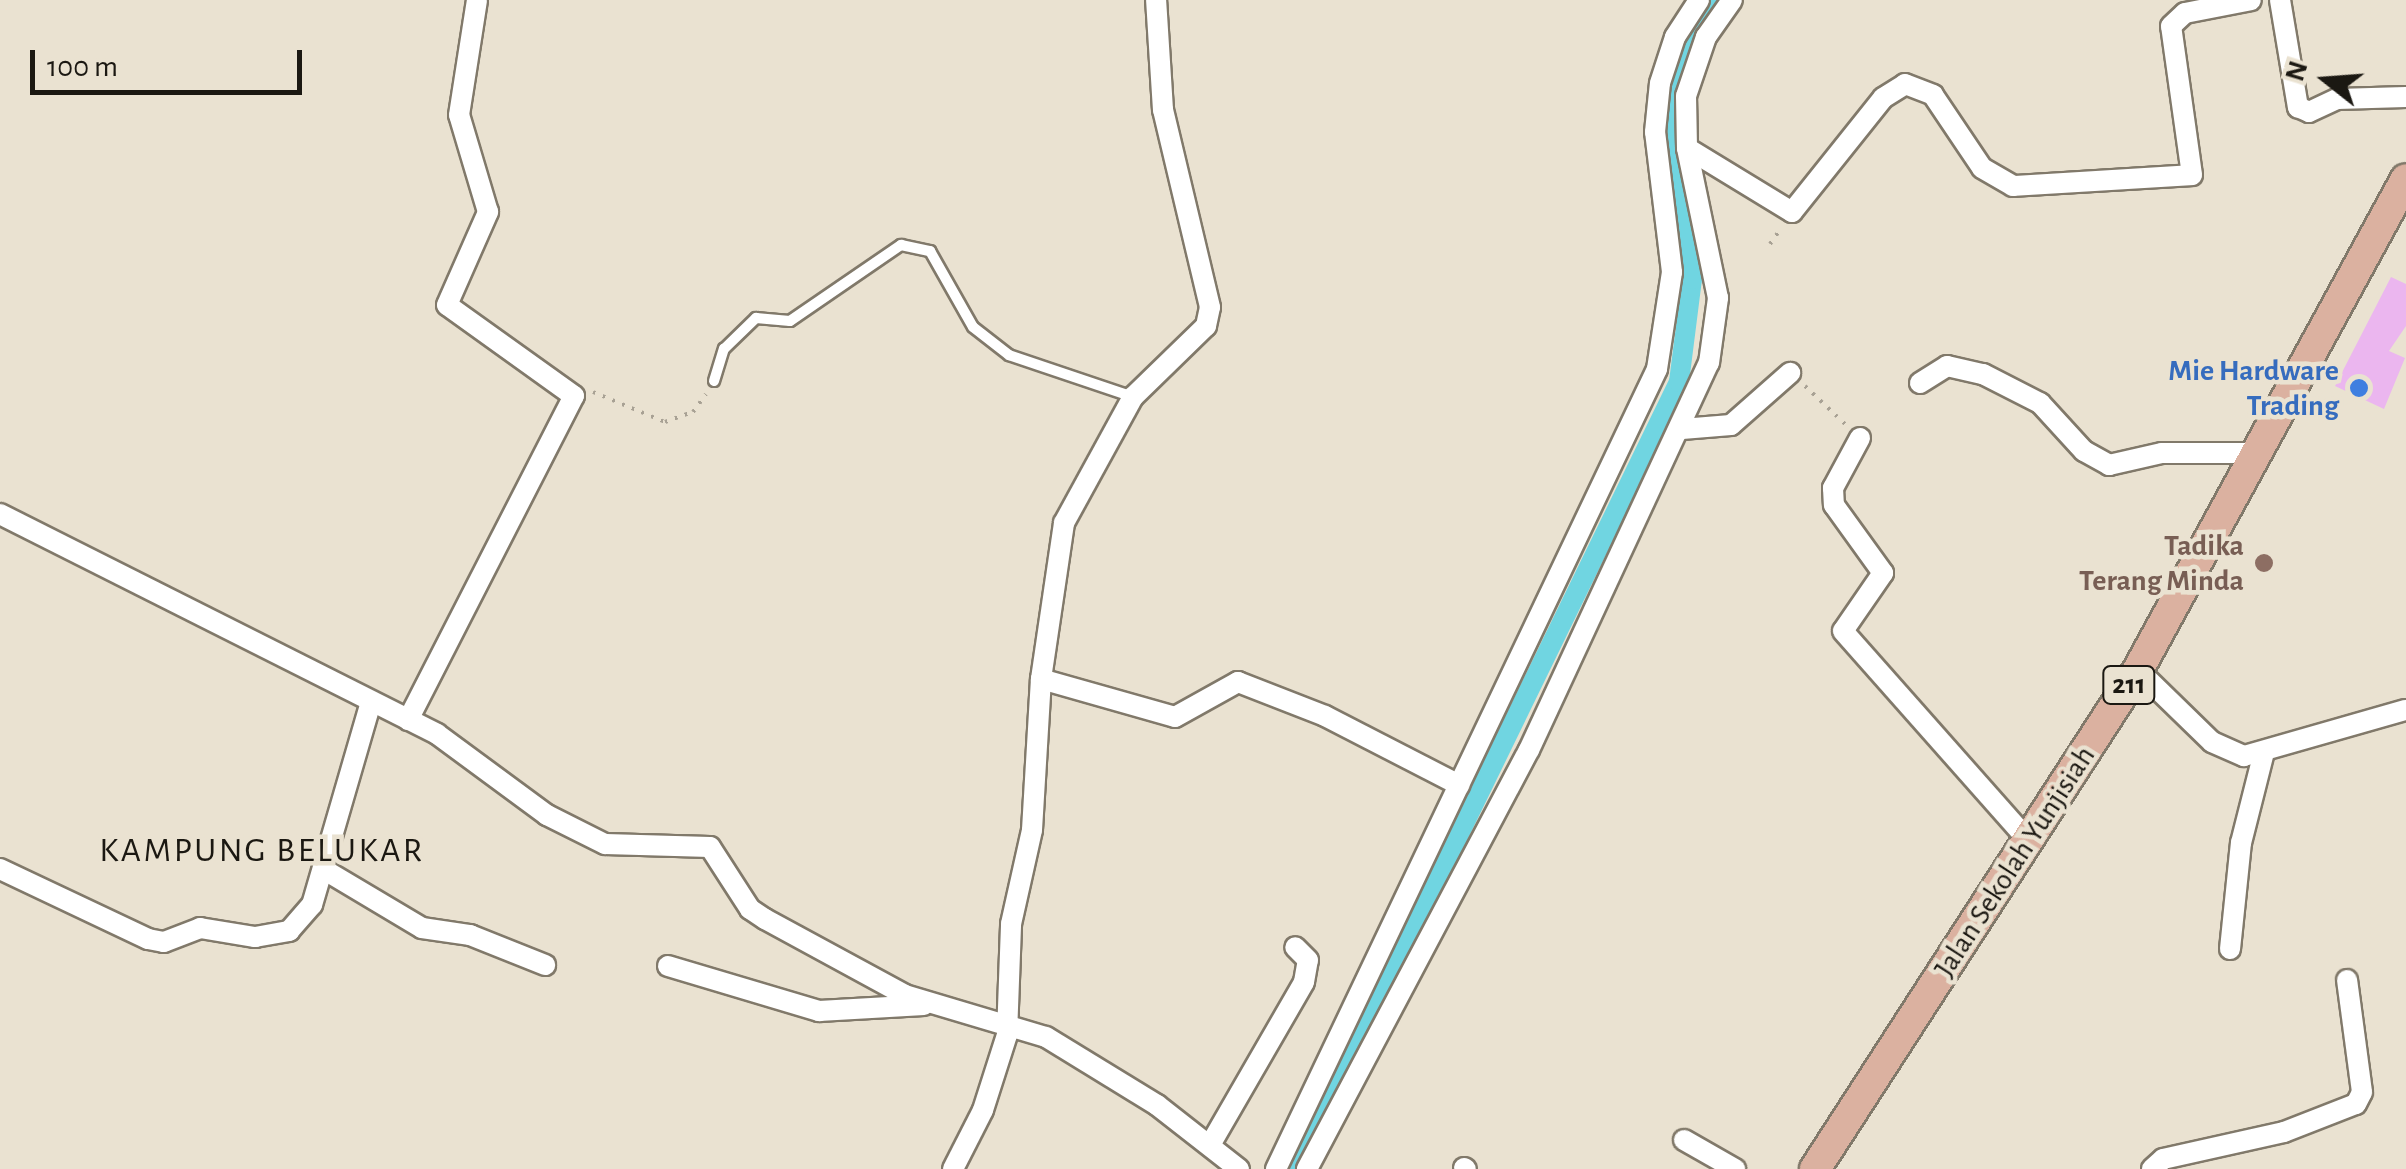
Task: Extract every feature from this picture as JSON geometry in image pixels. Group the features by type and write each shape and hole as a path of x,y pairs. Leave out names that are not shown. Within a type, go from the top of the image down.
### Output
{"main road":[{"name":"Jalan Sekolah Yunjisiah","path":"1815,1169 2138,670 2260,453 2406,179"}],"street":[{"path":"408,720 574,396 447,304 488,212 459,114 478,0"},
{"path":"953,1169 983,1110 1004,1023 1011,924 1032,830 1040,679 1064,524 1133,397 1206,326 1210,307 1164,110 1156,0"},
{"path":"1276,1169 1658,369 1672,272 1655,132 1660,83 1675,37 1699,0"},
{"path":"1687,148 1792,212 1884,98 1905,84 1933,94 1982,168 2013,186 2192,175 2171,26 2185,13 2252,0"},
{"path":"2280,0 2298,107 2308,112 2337,99 2406,98"},
{"path":"1307,1169 1529,750 1710,363 1718,298 1687,148 1694,64 1726,2"},
{"path":"1920,383 1947,366 1984,374 2040,403 2084,451 2109,466 2162,454 2260,453"},
{"path":"1682,429 1731,425 1790,373"},
{"path":"1860,438 1833,488 1834,505 1883,573 1843,631 2029,841"},
{"path":"0,514 408,720 605,844 710,847 750,909 932,1004 1004,1023 1099,1068 1210,1144 1239,1169"},
{"path":"2138,670 2212,742 2244,756 2406,710"},
{"path":"1040,679 1174,717 1238,682 1326,716 1460,785"},
{"path":"0,869 164,942 200,928 256,937 290,931 312,905 371,702"},
{"path":"2230,950 2241,843 2264,752"},
{"path":"323,869 422,928 470,936 545,965"},
{"path":"1210,1144 1304,982 1308,960 1295,946"},
{"path":"668,966 819,1010 932,1004"},
{"path":"2152,1169 2163,1159 2316,1122 2356,1104 2362,1092 2347,980"},
{"path":"1684,1140 1735,1169"}],"lane":[{"path":"714,381 724,350 756,318 790,321 901,245 930,252 974,327 1019,362 1133,397"}],"path":[{"path":"1790,373 1860,438"},
{"path":"574,396 610,396 665,422 694,412 714,381"}],"building":[{"path":"2391,277 2406,284 2406,326 2389,351 2405,358 2384,409 2335,386"}],"waterway":[{"path":"1296,1169 1679,382 1692,279 1675,179 1672,102 1690,37 1717,0"}],"place":[{"name":"Mie Hardware Trading","path":"2359,388"},
{"name":"Tadika Terang Minda","path":"2264,563"}],"district":[{"name":"KAMPUNG BELUKAR","path":"262,851"}]}
